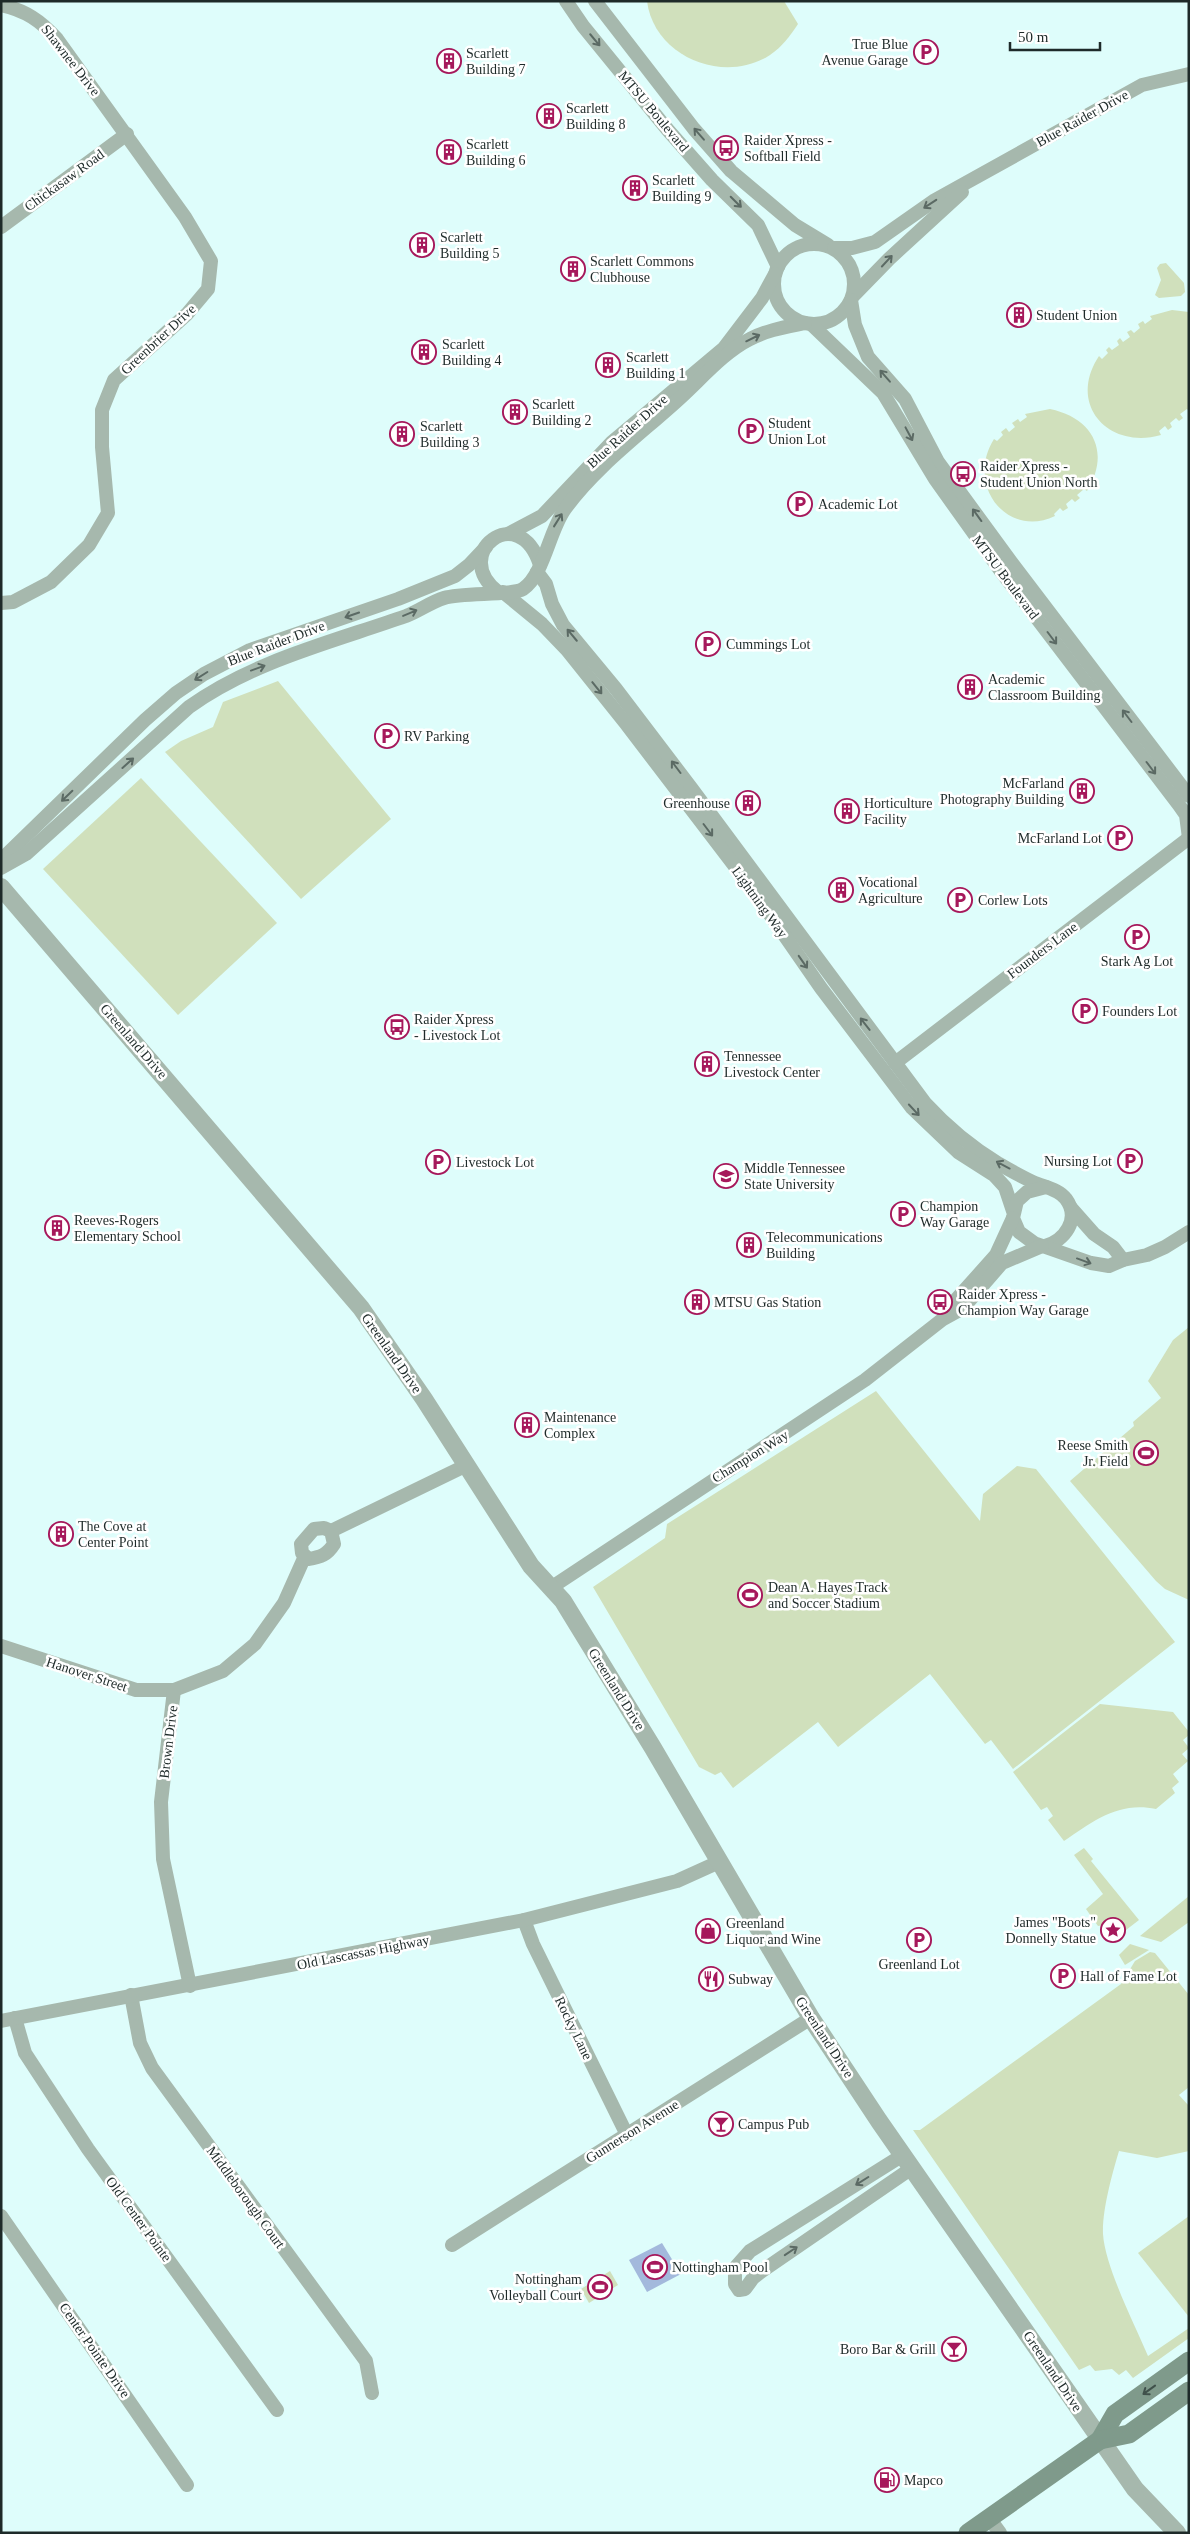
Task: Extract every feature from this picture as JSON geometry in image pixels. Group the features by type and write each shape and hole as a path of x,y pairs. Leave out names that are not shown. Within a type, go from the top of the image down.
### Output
{"main road":[{"path":"968,2533 995,2525 1100,2440 1115,2414 1189,2361"},
{"path":"1100,2440 1129,2434 1189,2391"}],"street":[{"name":"MTSU Boulevard","path":"566,1 582,26 667,129 712,180 758,225 776,271"},
{"name":"MTSU Boulevard","path":"595,1 694,129 731,172 788,220 831,247"},
{"name":"Shawnee Drive","path":"1,5 20,10 45,25 127,134"},
{"name":"Blue Raider Drive","path":"831,247 852,248 875,242 936,200 1142,84 1189,74"},
{"name":"Chickasaw Road","path":"1,227 127,134"},
{"name":"Greenbrier Drive","path":"1,603 13,602 51,582 89,545 108,513 102,447 102,410 114,380 187,314 208,289 211,261 185,217 127,134"},
{"name":"Blue Raider Drive","path":"852,298 889,259 980,176"},
{"path":"814,243 831,247 850,265 855,284 852,298 839,316 829,322 808,323 793,318 783,310 777,299 774,286 776,271 789,252 801,245 814,243"},
{"name":"Blue Raider Drive","path":"508,534 542,516 612,442 724,348 762,298 776,271"},
{"name":"MTSU Boulevard","path":"852,298 855,325 868,356 905,399 938,462 1011,562 1189,796"},
{"name":"MTSU Boulevard","path":"808,323 883,393 940,487 1000,570 1180,804 1186,815 1189,838"},
{"name":"Blue Raider Drive","path":"538,568 553,528 565,509 615,456 733,350 769,331 808,323"},
{"path":"508,534 524,538 532,545 538,568 530,583 521,590 500,592 482,575 480,563 486,546 494,539 508,534"},
{"name":"Blue Raider Drive","path":"1,860 145,720 176,693 204,674 250,650 398,599 455,576 469,565 486,546"},
{"name":"Lightning Way","path":"538,568 546,584 552,604 563,625 682,774 895,1063 940,1119 959,1136 1000,1164 1031,1181 1047,1187"},
{"name":"Blue Raider Drive","path":"1,868 26,854 189,707 212,690 243,674 408,615 444,598 500,592"},
{"name":"Lightning Way","path":"500,592 542,624 567,650 627,724 753,890 821,988 912,1108 958,1152 994,1175 1005,1187 1013,1215"},
{"name":"Founders Lane","path":"895,1063 1189,838"},
{"name":"Greenland Drive","path":"1,887 361,1308 467,1466 531,1566 563,1601 620,1692 811,2018 1100,2440 1135,2489 1176,2533"},
{"path":"1123,1260 1113,1247 1094,1234 1071,1208 1066,1199 1058,1192 1047,1187 1026,1192 1017,1201 1013,1215 1019,1232 1026,1239 1090,1264 1109,1266 1156,1251 1189,1232"},
{"path":"1043,1246 1059,1240 1068,1231 1072,1217 1071,1208"},
{"name":"Champion Way","path":"943,1319 954,1302 996,1255 1013,1215"},
{"name":"Champion Way","path":"552,1588 866,1380 943,1319 963,1308 1002,1263 1043,1246"},
{"name":"Brown Drive","path":"190,1986 163,1859 161,1802 174,1690 223,1671 255,1644 284,1603 305,1556 302,1553 301,1544 306,1535 314,1529 324,1528 331,1531 467,1466"},
{"path":"305,1556 308,1559 319,1558 328,1553 334,1544 331,1531"},
{"name":"Hanover Street","path":"1,1646 136,1690 174,1690"},
{"name":"Old Lascassas Highway","path":"1,2021 524,1920 677,1881 719,1862"},
{"name":"Rocky Lane","path":"524,1920 541,1961 627,2134"},
{"name":"Middleborough Court","path":"131,1995 140,2043 152,2068 366,2361 372,2393"},
{"name":"Old Center Pointe","path":"15,2018 25,2053 88,2150 277,2410"},
{"name":"Gunnerson Avenue","path":"452,2245 811,2018"},
{"path":"908,2162 753,2278 745,2289 739,2290 735,2284 735,2268 750,2251 908,2162"},
{"name":"Center Pointe Drive","path":"1,2216 187,2485"}],"green space":[{"path":"647,1 784,1 798,24 786,41 770,55 752,64 732,67 713,66 694,60 677,51 663,37 652,21"},
{"path":"1166,263 1184,283 1185,292 1181,296 1159,298 1155,295 1161,280 1157,268 1160,264"},
{"path":"1172,310 1189,312 1189,411 1187,409 1180,414 1183,418 1179,421 1176,418 1170,423 1172,427 1168,430 1165,426 1159,431 1161,435 1142,438 1124,436 1110,429 1098,419 1091,406 1088,391 1090,374 1099,356 1102,359 1108,353 1106,350 1109,347 1112,350 1119,345 1117,341 1120,338 1123,342 1130,337 1127,332 1131,330 1134,333 1140,328 1138,324 1143,321 1145,324 1152,319 1150,316"},
{"path":"1050,409 1077,420 1094,439 1097,450 1097,463 1094,477 1087,491 1084,489 1077,495 1080,498 1075,502 1072,499 1066,504 1068,508 1063,511 1060,508 1054,514 1055,516 1037,521 1021,520 1007,514 996,503 988,490 985,474 986,456 994,439 997,441 1003,435 1001,432 1006,428 1009,432 1015,427 1012,423 1018,419 1020,422 1027,417 1025,414"},
{"path":"278,681 391,819 301,899 165,752 181,741 213,727 223,702"},
{"path":"141,778 277,923 178,1015 43,869"},
{"name":"Reese Smith Jr. Field","path":"1189,1327 1189,1600 1165,1589 1156,1581 1070,1481 1134,1426 1133,1422 1161,1398 1148,1381 1173,1340"},
{"name":"Dean A. Hayes Track and Soccer Stadium","path":"876,1391 980,1521 983,1494 1017,1466 1036,1469 1175,1642 1013,1769 991,1740 985,1744 930,1674 838,1747 818,1722 733,1788 721,1772 715,1775 699,1767 593,1587 665,1538 667,1524"},
{"path":"1100,1704 1173,1712 1189,1732 1189,1735 1183,1740 1189,1748 1182,1754 1188,1761 1173,1774 1179,1782 1172,1788 1175,1793 1156,1809 1143,1807 1118,1810 1085,1826 1064,1841 1048,1820 1053,1816 1047,1807 1041,1810 1013,1772"},
{"path":"1084,1848 1093,1859 1091,1861 1139,1920 1126,1930 1115,1923 1098,1926 1086,1909 1103,1894 1074,1855"},
{"path":"1189,1896 1189,1922 1161,1942 1140,1936"},
{"path":"1130,1944 1149,1950 1125,1965 1119,1955"},
{"path":"1150,1952 1155,1953 1189,1995 1189,2087 1179,2095 1189,2106 1189,2151 1157,2158 1119,2151 1106,2204 1103,2234 1109,2263 1148,2356 1189,2328 1189,2338 1133,2378 1126,2370 1119,2375 1112,2369 1095,2371 1090,2365 1079,2370 913,2130 920,2130 1121,1984 1135,1961"},
{"path":"1189,2216 1189,2317 1138,2253"},
{"name":"Nottingham Volleyball Court","path":"610,2271 618,2285 589,2303 581,2289"}],"water":[{"name":"Nottingham Pool","path":"662,2243 681,2274 647,2292 629,2260"}],"place":[{"name":"True Blue Avenue Garage","path":"926,52"},
{"name":"Scarlett Building 7","path":"449,61"},
{"name":"Scarlett Building 8","path":"549,116"},
{"name":"Raider Xpress - Softball Field","path":"726,148"},
{"name":"Scarlett Building 6","path":"449,152"},
{"name":"Scarlett Building 9","path":"635,188"},
{"name":"Scarlett Building 5","path":"422,245"},
{"name":"Scarlett Commons Clubhouse","path":"573,269"},
{"name":"Student Union","path":"1019,315"},
{"name":"Scarlett Building 4","path":"424,352"},
{"name":"Scarlett Building 1","path":"608,365"},
{"name":"Scarlett Building 2","path":"515,412"},
{"name":"Student Union Lot","path":"751,431"},
{"name":"Scarlett Building 3","path":"402,434"},
{"name":"Raider Xpress - Student Union North","path":"963,474"},
{"name":"Academic Lot","path":"800,504"},
{"name":"Cummings Lot","path":"708,644"},
{"name":"Academic Classroom Building","path":"970,687"},
{"name":"RV Parking","path":"387,736"},
{"name":"McFarland Photography Building","path":"1082,791"},
{"name":"Greenhouse","path":"748,803"},
{"name":"Horticulture Facility","path":"847,811"},
{"name":"McFarland Lot","path":"1120,838"},
{"name":"Vocational Agriculture","path":"841,890"},
{"name":"Corlew Lots","path":"960,900"},
{"name":"Stark Ag Lot","path":"1137,937"},
{"name":"Founders Lot","path":"1085,1011"},
{"name":"Raider Xpress - Livestock Lot","path":"397,1027"},
{"name":"Tennessee Livestock Center","path":"707,1064"},
{"name":"Nursing Lot","path":"1130,1161"},
{"name":"Livestock Lot","path":"438,1162"},
{"name":"Middle Tennessee State University","path":"726,1176"},
{"name":"Champion Way Garage","path":"903,1214"},
{"name":"Reeves-Rogers Elementary School","path":"57,1228"},
{"name":"Telecommunications Building","path":"749,1245"},
{"name":"MTSU Gas Station","path":"697,1302"},
{"name":"Raider Xpress - Champion Way Garage","path":"940,1302"},
{"name":"Maintenance Complex","path":"527,1425"},
{"name":"Reese Smith Jr. Field","path":"1146,1453"},
{"name":"The Cove at Center Point","path":"61,1534"},
{"name":"Dean A. Hayes Track and Soccer Stadium","path":"750,1595"},
{"name":"James \"Boots\" Donnelly Statue","path":"1113,1930"},
{"name":"Greenland Liquor and Wine","path":"708,1931"},
{"name":"Greenland Lot","path":"919,1940"},
{"name":"Hall of Fame Lot","path":"1063,1976"},
{"name":"Subway","path":"711,1979"},
{"name":"Campus Pub","path":"721,2124"},
{"name":"Nottingham Pool","path":"655,2267"},
{"name":"Nottingham Volleyball Court","path":"600,2287"},
{"name":"Boro Bar & Grill","path":"954,2349"},
{"name":"Mapco","path":"887,2480"}]}
